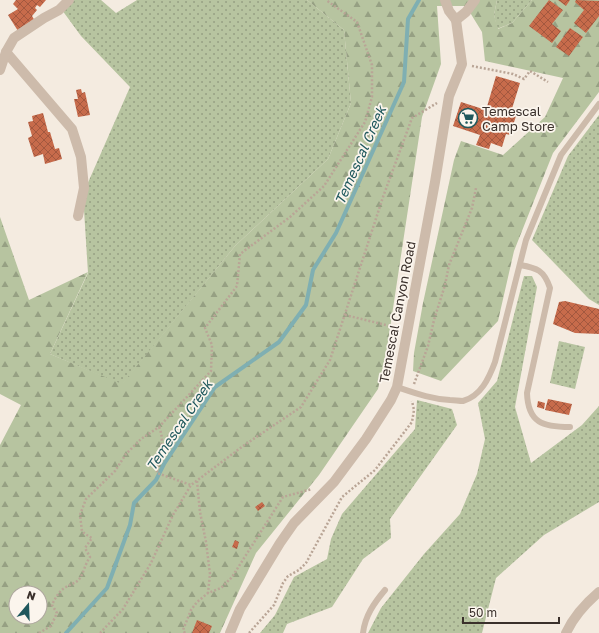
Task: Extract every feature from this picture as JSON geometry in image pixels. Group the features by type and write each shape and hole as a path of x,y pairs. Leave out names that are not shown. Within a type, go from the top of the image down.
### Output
{"street":[{"path":"0,70 6,52 14,38 58,10 69,0"},
{"name":"Temescal Canyon Road","path":"230,633 240,609 280,543 294,523 334,482 366,439 391,400 397,386 435,182 449,96 462,64 456,20 449,11 445,0"},
{"path":"456,20 466,12 475,0"},
{"path":"6,52 72,129 81,157 84,188 78,216"},
{"path":"566,633 570,624 599,592"}],"lane":[{"path":"397,386 434,399 462,401 474,395 483,387 495,362 526,240 561,155 599,104"},
{"path":"520,265 539,271 547,278 550,288 527,393 527,403 536,420 547,425 570,427"},
{"path":"363,633 364,623 375,602 385,590"}],"path":[{"path":"39,633 51,626 57,613 52,605 55,598 64,588 80,578 85,564 90,557 85,548 92,538 82,531 80,515 86,499 115,471 126,454 141,440 159,427 211,371 212,345 205,328 237,286 240,254 290,218 324,186 365,122 372,97 372,65 357,22 326,0"},
{"path":"462,64 513,74 524,79 530,71 548,82"},
{"path":"100,633 123,609 151,563 173,514 191,484 300,407 330,360 383,197 412,118 449,96"},
{"path":"414,384 428,346 449,265 472,208 476,188"},
{"path":"344,315 390,326"},
{"path":"249,633 274,605 283,583 288,576 306,563 342,497 374,470 412,422 414,410 411,398"},
{"path":"159,427 163,441 156,473 191,484"},
{"path":"197,480 200,512 210,574 208,593"},
{"path":"184,633 183,630 191,610 197,602 208,593 221,588 232,577 282,497 334,482"}],"green space":[{"path":"73,0 101,0 116,13 137,0 307,0 344,30 351,103 328,159 235,246 122,385 50,354 88,273 83,194 130,87 81,36 62,10"},
{"path":"307,0 497,0 494,15 498,29 512,23 532,0 599,0 599,92 553,153 514,251 498,321 441,381 413,371 414,353 423,303 454,160 461,141 503,155 545,117 563,78 485,61 482,32 466,6 437,6 441,64 422,117 387,348 378,389 319,475 256,553 220,633 0,633 0,445 21,405 0,394 0,217 29,300 88,272 50,354 122,384 235,246 328,159 351,103 344,30"},
{"path":"497,0 532,0 512,23 497,29 494,15"},
{"path":"599,115 599,305 589,299 532,240 568,156"},
{"path":"524,276 532,276 537,287 515,407 531,463 582,425 599,406 599,502 544,535 496,578 482,633 368,633 381,608 424,554 460,514 477,474 485,439 478,403 497,381"},
{"path":"559,341 585,347 575,389 550,383"},
{"path":"417,400 452,409 457,425 390,519 391,538 363,559 332,607 287,624 283,633 260,633 275,615 294,577 327,559 331,539 342,514 415,429"}],"building":[{"path":"16,0 46,0 40,7 37,5 35,8 37,10 32,16 35,21 18,31 8,15 18,9 13,4"},
{"path":"549,0 563,10 552,24 561,31 552,43 529,26"},
{"path":"558,0 570,0 566,6"},
{"path":"576,0 599,1 599,16 586,33 574,23 584,10 575,2"},
{"path":"570,28 583,37 569,56 556,47"},
{"path":"496,76 520,83 510,115 516,116 510,135 506,134 502,147 491,143 489,149 476,145 480,135 453,126 461,102 486,110"},
{"path":"81,89 82,93 85,92 90,115 78,117 74,99 78,99 76,90"},
{"path":"43,113 48,132 50,132 55,149 59,148 62,159 45,164 43,154 34,157 28,138 32,136 28,122 33,121 32,116"},
{"path":"565,301 599,309 599,334 575,333 553,324 559,302"},
{"path":"548,399 572,404 569,415 545,410"},
{"path":"538,401 545,403 544,409 537,407"},
{"path":"262,502 265,506 258,511 255,507"},
{"path":"235,540 239,542 237,549 232,547"},
{"path":"197,620 212,626 209,633 192,633"}],"waterway":[{"name":"Temescal Creek","path":"66,633 107,588 130,525 134,503 156,480 164,464 215,387 279,342 306,305 313,270 336,233 404,82 408,19 419,0"}],"place":[{"name":"Temescal Camp Store","path":"468,118"}]}
